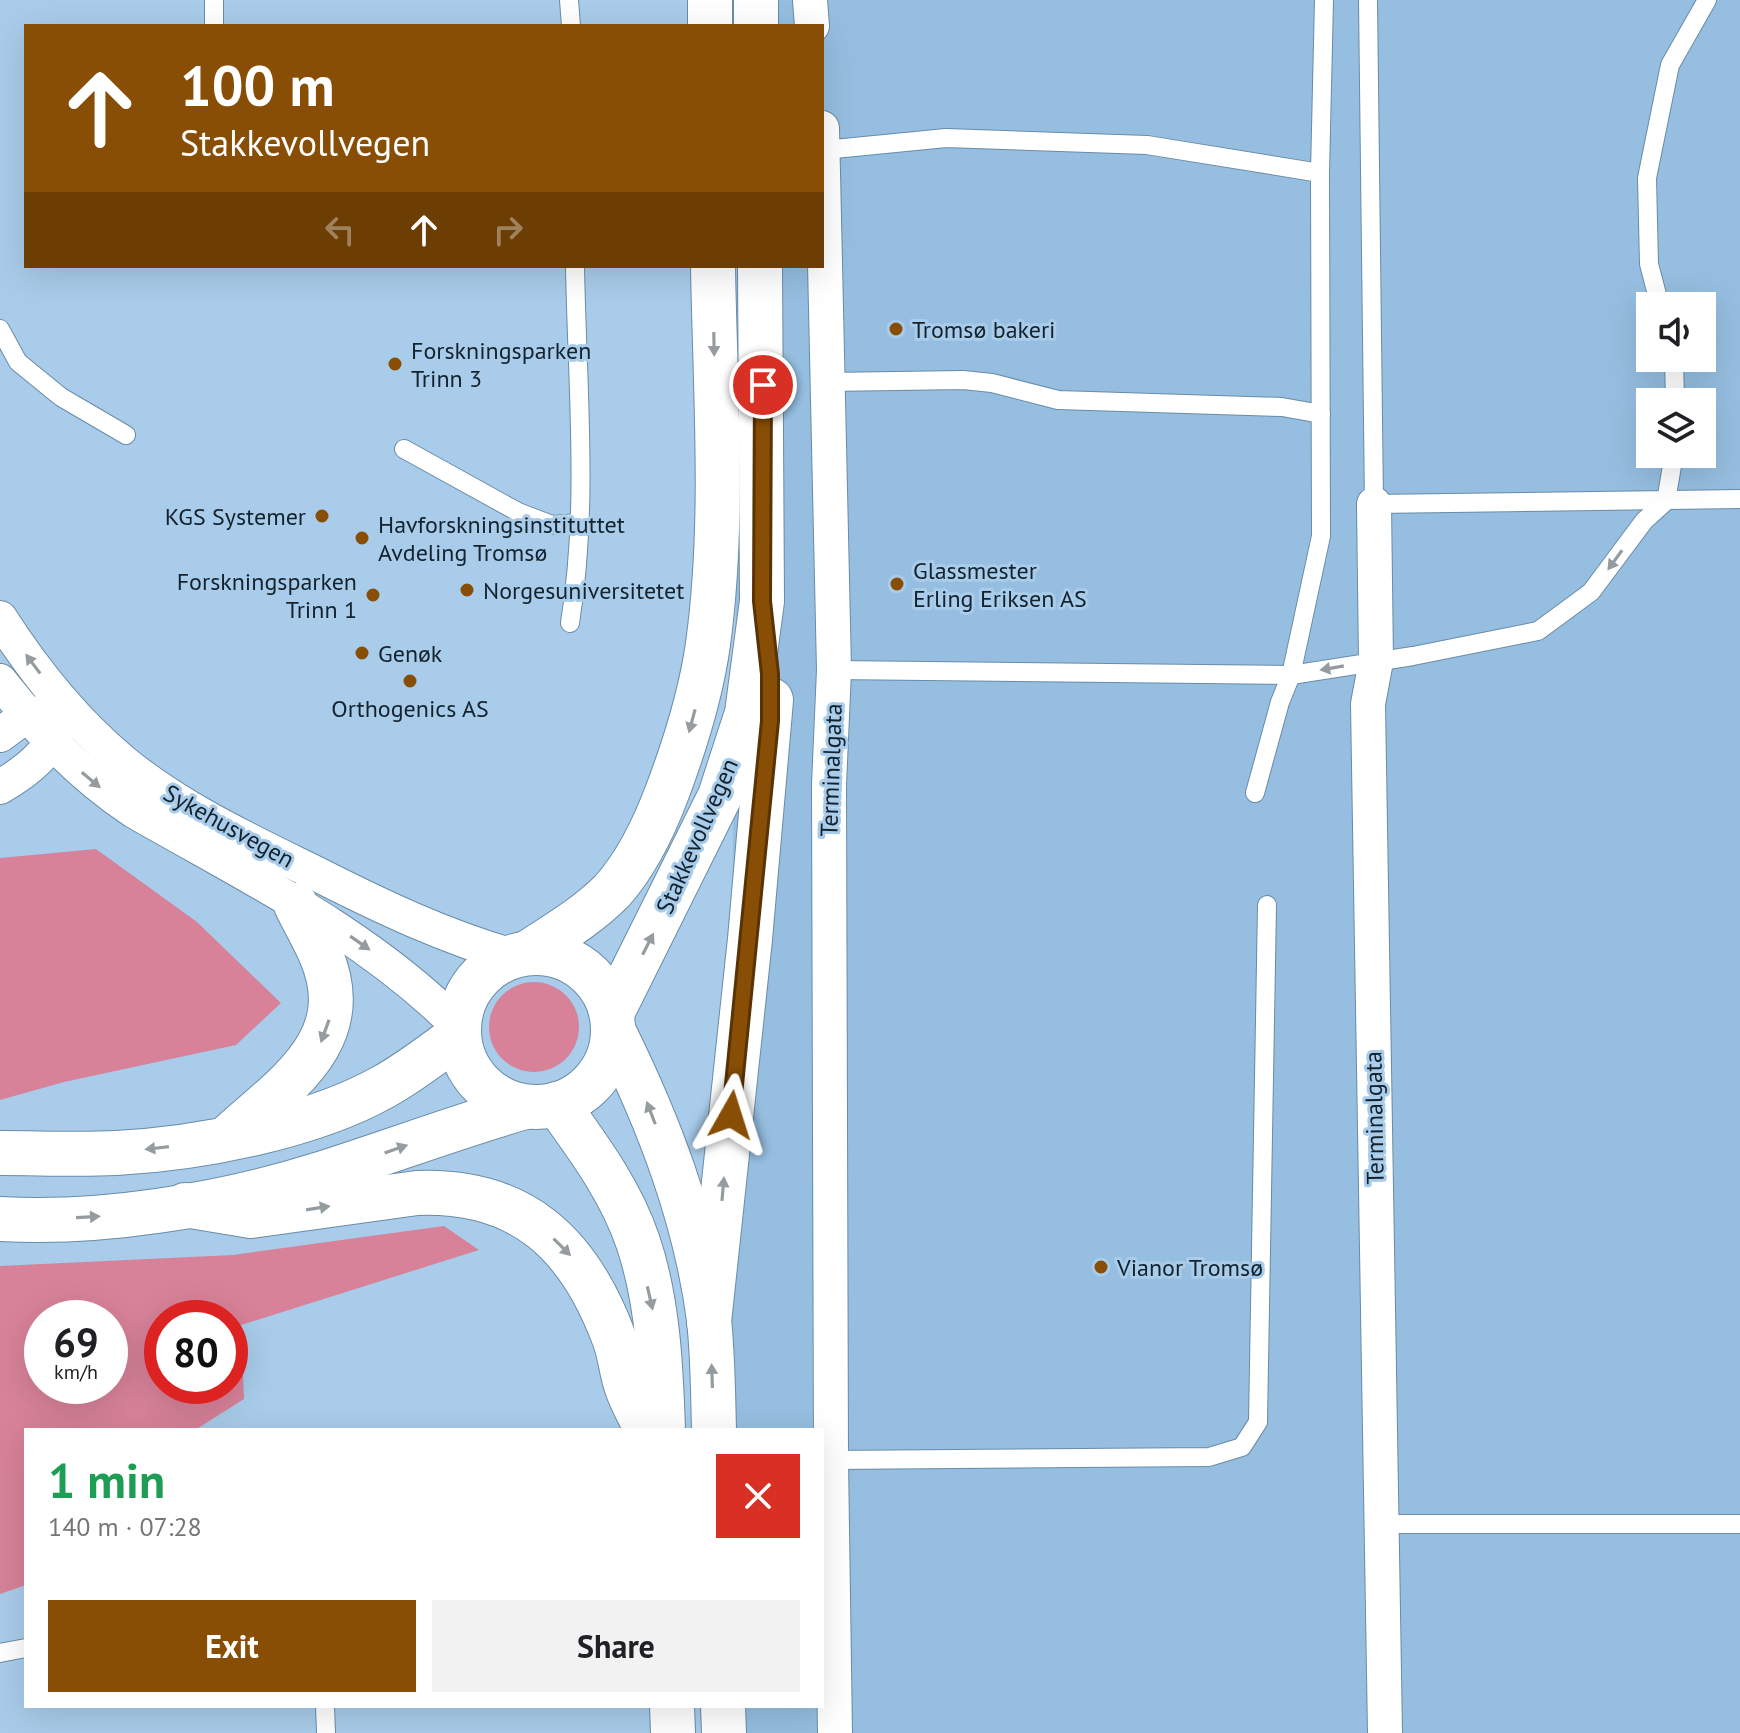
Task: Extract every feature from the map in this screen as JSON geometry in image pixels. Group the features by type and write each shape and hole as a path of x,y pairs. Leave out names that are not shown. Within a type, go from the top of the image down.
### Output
{"highway":[{"path":"710,0 710,24"},
{"path":"756,0 756,24"},
{"name":"Stakkevollvegen","path":"521,954 578,922 613,890 651,830 688,737 708,645 713,595 716,469 713,268"},
{"name":"Stakkevollvegen","path":"613,1023 720,796 747,713 762,601 760,268"},
{"path":"709,1322 770,721 770,674 762,601"},
{"path":"226,1139 314,1055 330,1021 328,978 321,954 296,905"},
{"path":"663,1428 657,1325 638,1241 603,1168 541,1106 500,1098 479,1082 465,1061 458,1030 469,990 496,963 521,954 548,953 566,958 596,980 606,996 613,1023 684,1202 699,1262 709,1322 714,1428"},
{"path":"0,1219 119,1215 233,1198 575,1097 591,1085 607,1060 613,1023"},
{"path":"0,1153 117,1153 226,1139 297,1121 384,1087 458,1030"},
{"path":"185,1205 251,1216 440,1192 469,1195 517,1212 564,1248 594,1289 616,1342 626,1387 646,1428"},
{"path":"672,1708 673,1733"},
{"path":"723,1708 724,1733"}],"street":[{"path":"810,0 812,24"},
{"name":"Terminalgata","path":"824,188 834,670 829,785 835,1733"},
{"name":"Terminalgata","path":"1374,504 1376,661 1368,704 1385,1733"},
{"name":"Sykehusvegen","path":"0,618 67,709 123,762 183,803 236,834 368,900 457,937 521,954"},
{"name":"Sykehusvegen","path":"0,681 13,725 53,745 103,790 124,804 337,927 397,970 458,1030"},
{"path":"13,725 67,709"},
{"path":"0,787 24,772 53,745 67,709"}],"lane":[{"path":"214,0 214,24"},
{"path":"569,0 571,24"},
{"path":"1255,793 1280,702 1291,675 1321,536 1320,173 1324,0"},
{"path":"1368,0 1374,504 1740,499"},
{"path":"1656,292 1649,264 1647,178 1670,65 1707,0"},
{"path":"824,139 946,138 1147,145 1320,173"},
{"path":"570,623 579,563 580,448 575,268"},
{"path":"0,329 18,362 61,397 126,435"},
{"path":"828,382 963,380 992,383 1058,400 1282,407 1321,414"},
{"path":"404,449 518,512 552,525 579,523"},
{"path":"1666,501 1672,468"},
{"name":"Terminalgata","path":"834,670 1291,675 1538,631 1591,592 1644,521 1666,501"},
{"path":"831,1460 1209,1457 1242,1447 1258,1422 1267,905"},
{"path":"1380,1524 1740,1524"},
{"path":"0,1653 24,1648"},
{"path":"325,1708 326,1733"}],"shaded area":[{"path":"742,0 1740,0 1740,1733 722,1733 722,1708 824,1708 824,1428 726,1428 740,268 824,268 824,24 743,24"},
{"path":"96,849 197,922 281,1003 236,1045 64,1082 0,1100 0,858"},
{"path":"534,982 551,985 566,995 576,1010 579,1027 576,1044 566,1059 551,1069 534,1072 517,1069 502,1059 492,1044 489,1027 492,1010 502,995 517,985"},
{"path":"444,1226 479,1250 248,1323 248,1300 144,1300 144,1404 236,1404 198,1428 24,1428 24,1586 0,1594 0,1266 233,1255"}],"place":[{"name":"Tromsø bakeri","path":"896,329"},
{"name":"Forskningsparken Trinn 3","path":"395,364"},
{"name":"KGS Systemer","path":"322,516"},
{"name":"Havforskningsinstituttet Avdeling Tromsø","path":"362,538"},
{"name":"Glassmester Erling Eriksen AS","path":"897,584"},
{"name":"Norgesuniversitetet","path":"467,590"},
{"name":"Forskningsparken Trinn 1","path":"373,595"},
{"name":"Genøk","path":"362,653"},
{"name":"Orthogenics AS","path":"410,681"},
{"name":"Vianor Tromsø","path":"1101,1267"}],"route":[{"path":"731,1115 771,701 762,601 763,385"}]}
